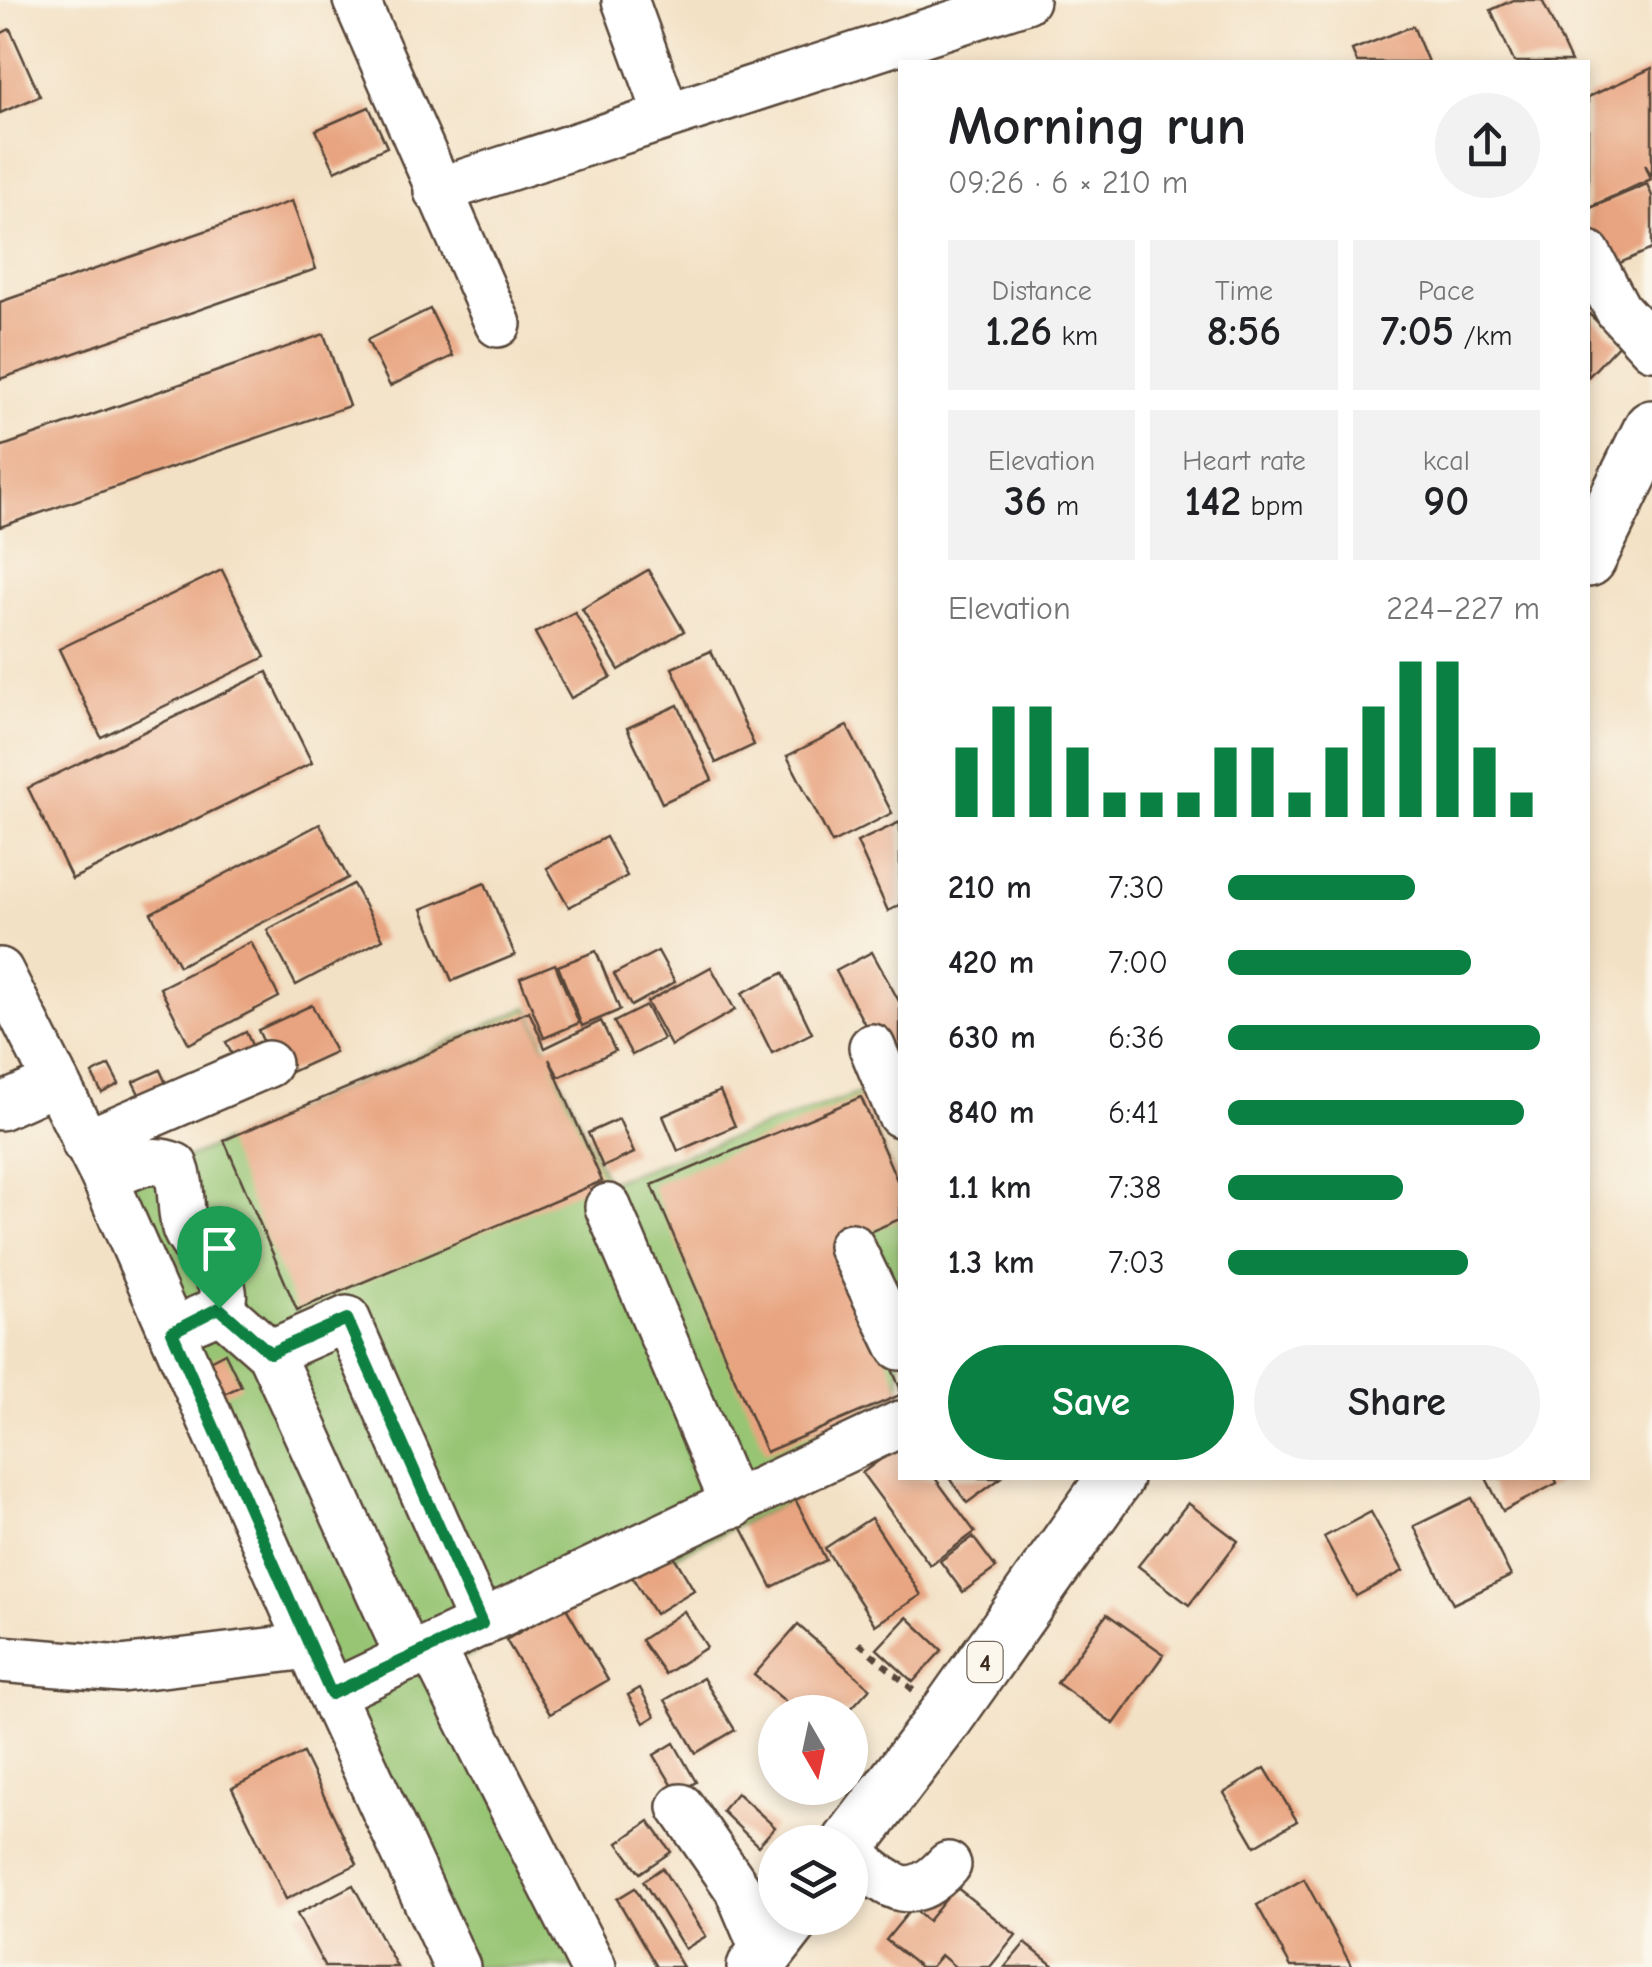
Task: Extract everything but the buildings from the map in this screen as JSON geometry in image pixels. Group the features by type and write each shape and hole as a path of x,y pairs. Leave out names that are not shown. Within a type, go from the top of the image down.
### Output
{"highway":[{"path":"1590,555 1652,428"},
{"name":"4","path":"863,1825 945,1718 1114,1480"}],"street":[{"path":"356,0 498,324"},
{"path":"624,0 667,115"},
{"path":"437,191 1026,0"},
{"path":"1590,258 1618,310 1652,347"},
{"path":"0,971 95,1161 309,1646 457,1967"},
{"path":"872,1047 898,1109"},
{"path":"95,1161 268,1064"},
{"path":"0,1106 56,1082"},
{"path":"95,1161 161,1159 176,1166 186,1230 218,1274 223,1298 219,1308 172,1332"},
{"path":"608,1206 734,1505"},
{"path":"851,1246 898,1343"},
{"path":"219,1308 270,1353 420,1652 593,1967"},
{"path":"270,1353 347,1319 482,1624"},
{"path":"331,1694 898,1425"},
{"path":"0,1659 122,1670 309,1646"},
{"path":"682,1808 771,1946"},
{"path":"868,1868 889,1885 916,1890 933,1882 948,1865"}],"path":[{"path":"859,1643 945,1718"}],"green space":[{"path":"528,1007 607,1182 859,1093 898,1181 898,1448 456,1662 606,1967 471,1967 112,1191"}],"route":[{"path":"219,1308 270,1353 347,1319 482,1624 331,1694 172,1332 219,1308"}]}
